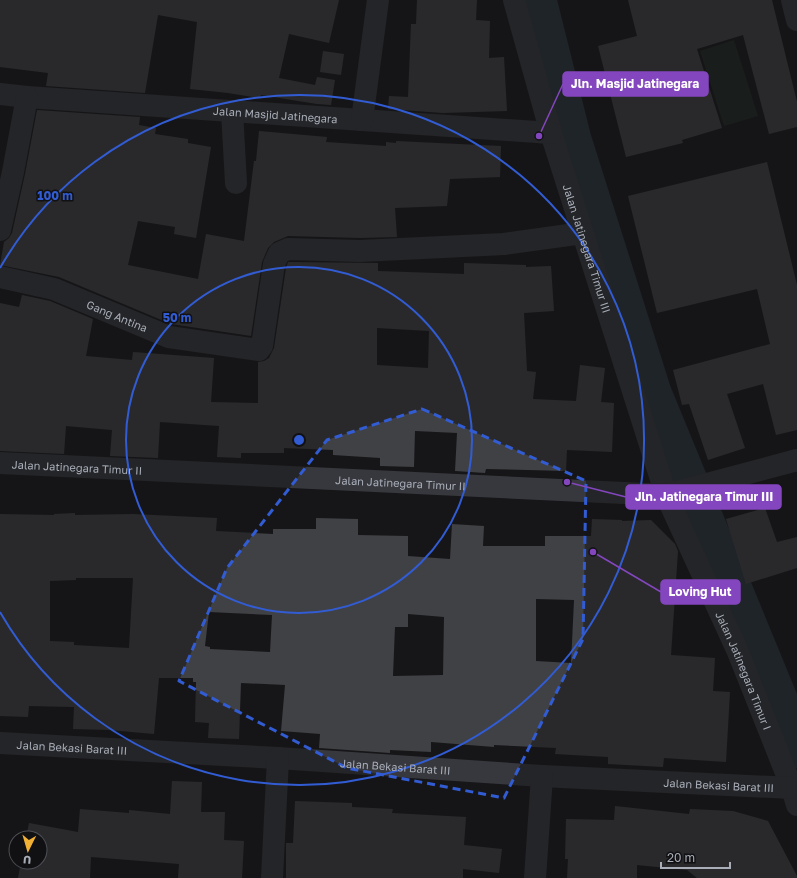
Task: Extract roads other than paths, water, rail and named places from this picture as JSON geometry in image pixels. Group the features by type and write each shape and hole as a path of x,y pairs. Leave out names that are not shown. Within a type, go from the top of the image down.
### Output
{"street":[{"path":"362,120 378,0"},
{"name":"Jalan Jatinegara Timur III","path":"514,0 551,133 670,494"},
{"path":"792,0 797,20"},
{"name":"Jalan Masjid Jatinegara","path":"0,94 551,133"},
{"path":"0,230 13,172 27,97"},
{"path":"232,111 236,183"},
{"name":"Gang Antina","path":"0,277 54,290 169,337 259,350 262,346 274,264 279,253 288,249 360,251 504,244 583,233"},
{"name":"Jalan Jatinegara Timur II","path":"0,463 670,494 797,460"},
{"name":"Jalan Jatinegara Timur I","path":"670,494 738,652 794,796"},
{"name":"Jalan Bekasi Barat III","path":"0,743 278,758 542,776 794,796"},
{"path":"272,878 278,758"},
{"path":"535,878 542,776"}],"waterway":[{"path":"536,0 571,140 651,393 797,748"}],"place":[{"name":"Jln. Masjid Jatinegara","path":"539,136"},
{"name":"Jln. Jatinegara Timur III","path":"567,482"},
{"name":"Loving Hut","path":"593,552"}]}
